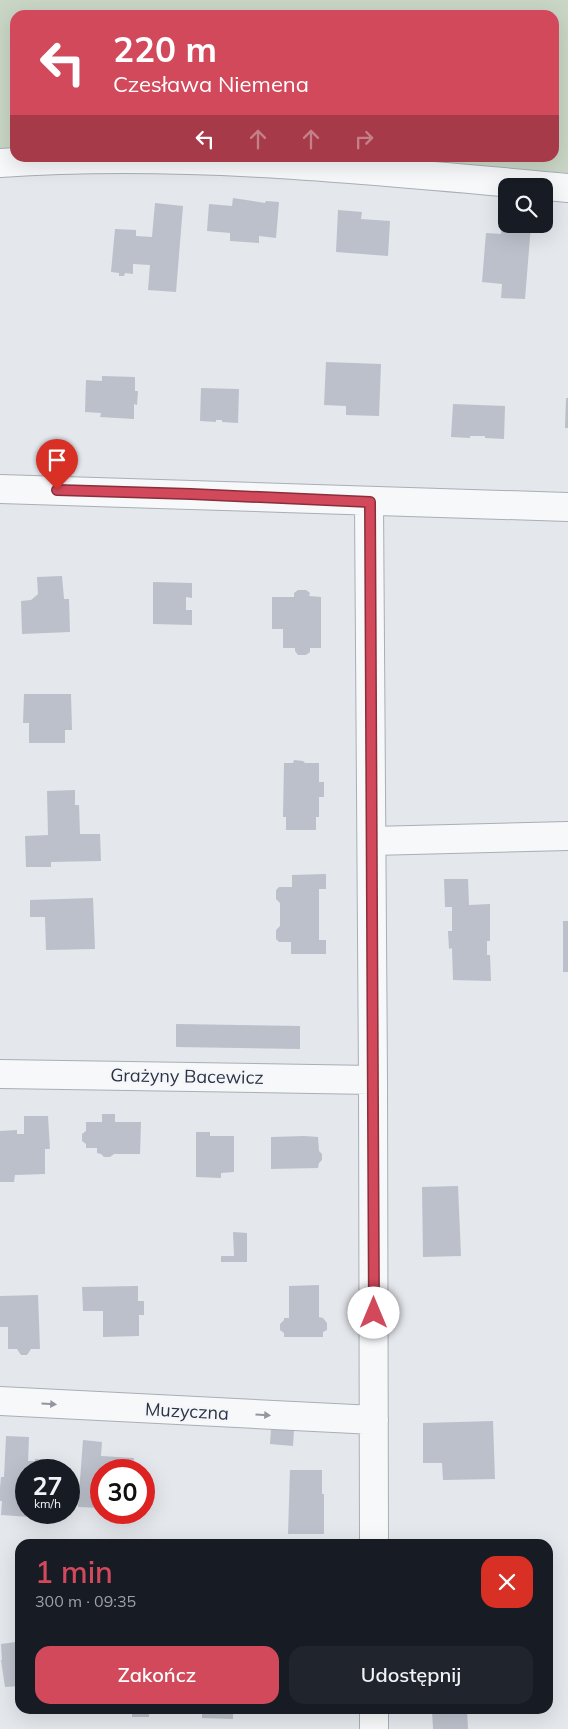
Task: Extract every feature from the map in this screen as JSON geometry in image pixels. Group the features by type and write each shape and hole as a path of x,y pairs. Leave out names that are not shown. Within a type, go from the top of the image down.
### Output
{"street":[{"path":"247,162 370,170 568,188"},
{"path":"0,489 568,507"},
{"path":"370,502 374,1539"},
{"path":"372,841 568,836"},
{"name":"Grażyny Bacewicz","path":"0,1074 373,1080"},
{"name":"Muzyczna","path":"0,1401 374,1420"},
{"path":"374,1714 374,1729"}],"green space":[{"path":"0,0 568,0 568,173 402,162 559,162 559,10 10,10 10,152 0,153"}],"building":[{"path":"233,198 265,203 266,201 279,202 276,238 259,236 259,243 230,241 230,233 207,231 209,204 232,206"},
{"path":"155,203 183,206 176,292 148,290 150,265 133,264 133,274 125,273 124,276 111,272 115,229 136,230 136,236 152,237"},
{"path":"338,210 362,212 361,219 390,221 388,256 336,252"},
{"path":"486,233 530,233 525,299 501,298 502,284 482,282"},
{"path":"326,362 381,364 379,416 346,415 346,406 324,405"},
{"path":"102,376 135,377 135,391 138,391 137,405 134,404 134,419 100,417 101,413 85,412 86,380 102,381"},
{"path":"201,388 239,389 238,423 222,422 222,420 216,420 216,422 200,421"},
{"path":"566,398 568,398 568,428 565,428"},
{"path":"453,404 505,406 504,439 485,438 485,436 470,436 470,438 451,437"},
{"path":"62,576 64,599 69,599 70,632 22,634 21,601 31,600 38,594 37,577"},
{"path":"153,582 192,583 192,598 186,597 186,610 192,610 192,625 153,624"},
{"path":"298,590 306,590 310,593 309,596 321,597 321,648 310,648 310,652 306,655 298,655 295,648 283,648 283,629 272,629 272,597 294,597 294,593"},
{"path":"24,694 71,694 72,730 65,730 65,743 29,743 29,723 23,723"},
{"path":"294,760 305,763 319,763 319,782 324,782 324,797 319,797 319,817 316,817 316,830 286,830 286,817 283,817 284,763 293,763"},
{"path":"75,790 75,805 79,805 80,834 100,834 101,861 51,862 51,867 26,867 25,836 48,835 47,791"},
{"path":"326,874 326,889 319,889 319,940 326,940 326,954 291,954 291,942 279,942 276,939 276,930 280,926 280,903 276,899 276,890 279,887 292,887 292,875"},
{"path":"444,879 468,879 469,905 490,904 490,941 487,941 487,955 490,955 491,981 453,980 452,948 449,949 448,931 452,931 452,907 445,907"},
{"path":"93,898 95,949 46,950 45,917 30,917 30,900"},
{"path":"563,921 568,921 568,972 563,972"},
{"path":"176,1024 300,1026 300,1049 176,1047"},
{"path":"102,1114 115,1114 115,1122 141,1122 140,1154 114,1154 110,1157 104,1157 97,1153 97,1148 86,1148 86,1144 82,1141 82,1134 86,1131 86,1122 102,1122"},
{"path":"24,1116 48,1116 50,1149 45,1149 45,1174 15,1175 14,1182 0,1182 0,1131 17,1130 17,1134 24,1134"},
{"path":"196,1132 210,1132 210,1136 234,1136 234,1172 221,1173 221,1178 196,1177"},
{"path":"271,1137 318,1137 322,1160 318,1168 271,1169"},
{"path":"458,1186 461,1256 423,1257 422,1187"},
{"path":"233,1232 247,1233 247,1262 221,1262 221,1256 234,1256"},
{"path":"319,1285 319,1317 323,1318 327,1323 327,1330 323,1332 323,1337 284,1337 284,1333 280,1330 280,1324 284,1318 289,1318 289,1286"},
{"path":"138,1286 138,1301 144,1301 144,1315 139,1315 139,1336 103,1337 103,1311 83,1311 82,1287"},
{"path":"38,1295 40,1349 31,1349 27,1355 21,1355 17,1349 8,1349 8,1327 0,1327 0,1296"},
{"path":"493,1421 495,1479 443,1480 442,1463 423,1463 423,1423"},
{"path":"271,1429 294,1430 293,1446 270,1444"},
{"path":"6,1436 29,1437 28,1459 15,1459 15,1516 1,1515 2,1501 0,1501 0,1488 1,1477 4,1477"},
{"path":"83,1440 102,1442 101,1456 134,1458 90,1459 90,1508 80,1507"},
{"path":"290,1470 322,1470 324,1534 288,1534"},
{"path":"15,1642 15,1686 5,1687 1,1644"},
{"path":"132,1714 149,1714 149,1717 132,1717"},
{"path":"202,1714 233,1714 233,1719 202,1718"},
{"path":"432,1714 467,1714 468,1729 433,1729"}],"route":[{"path":"57,490 370,502 374,1313"}]}
